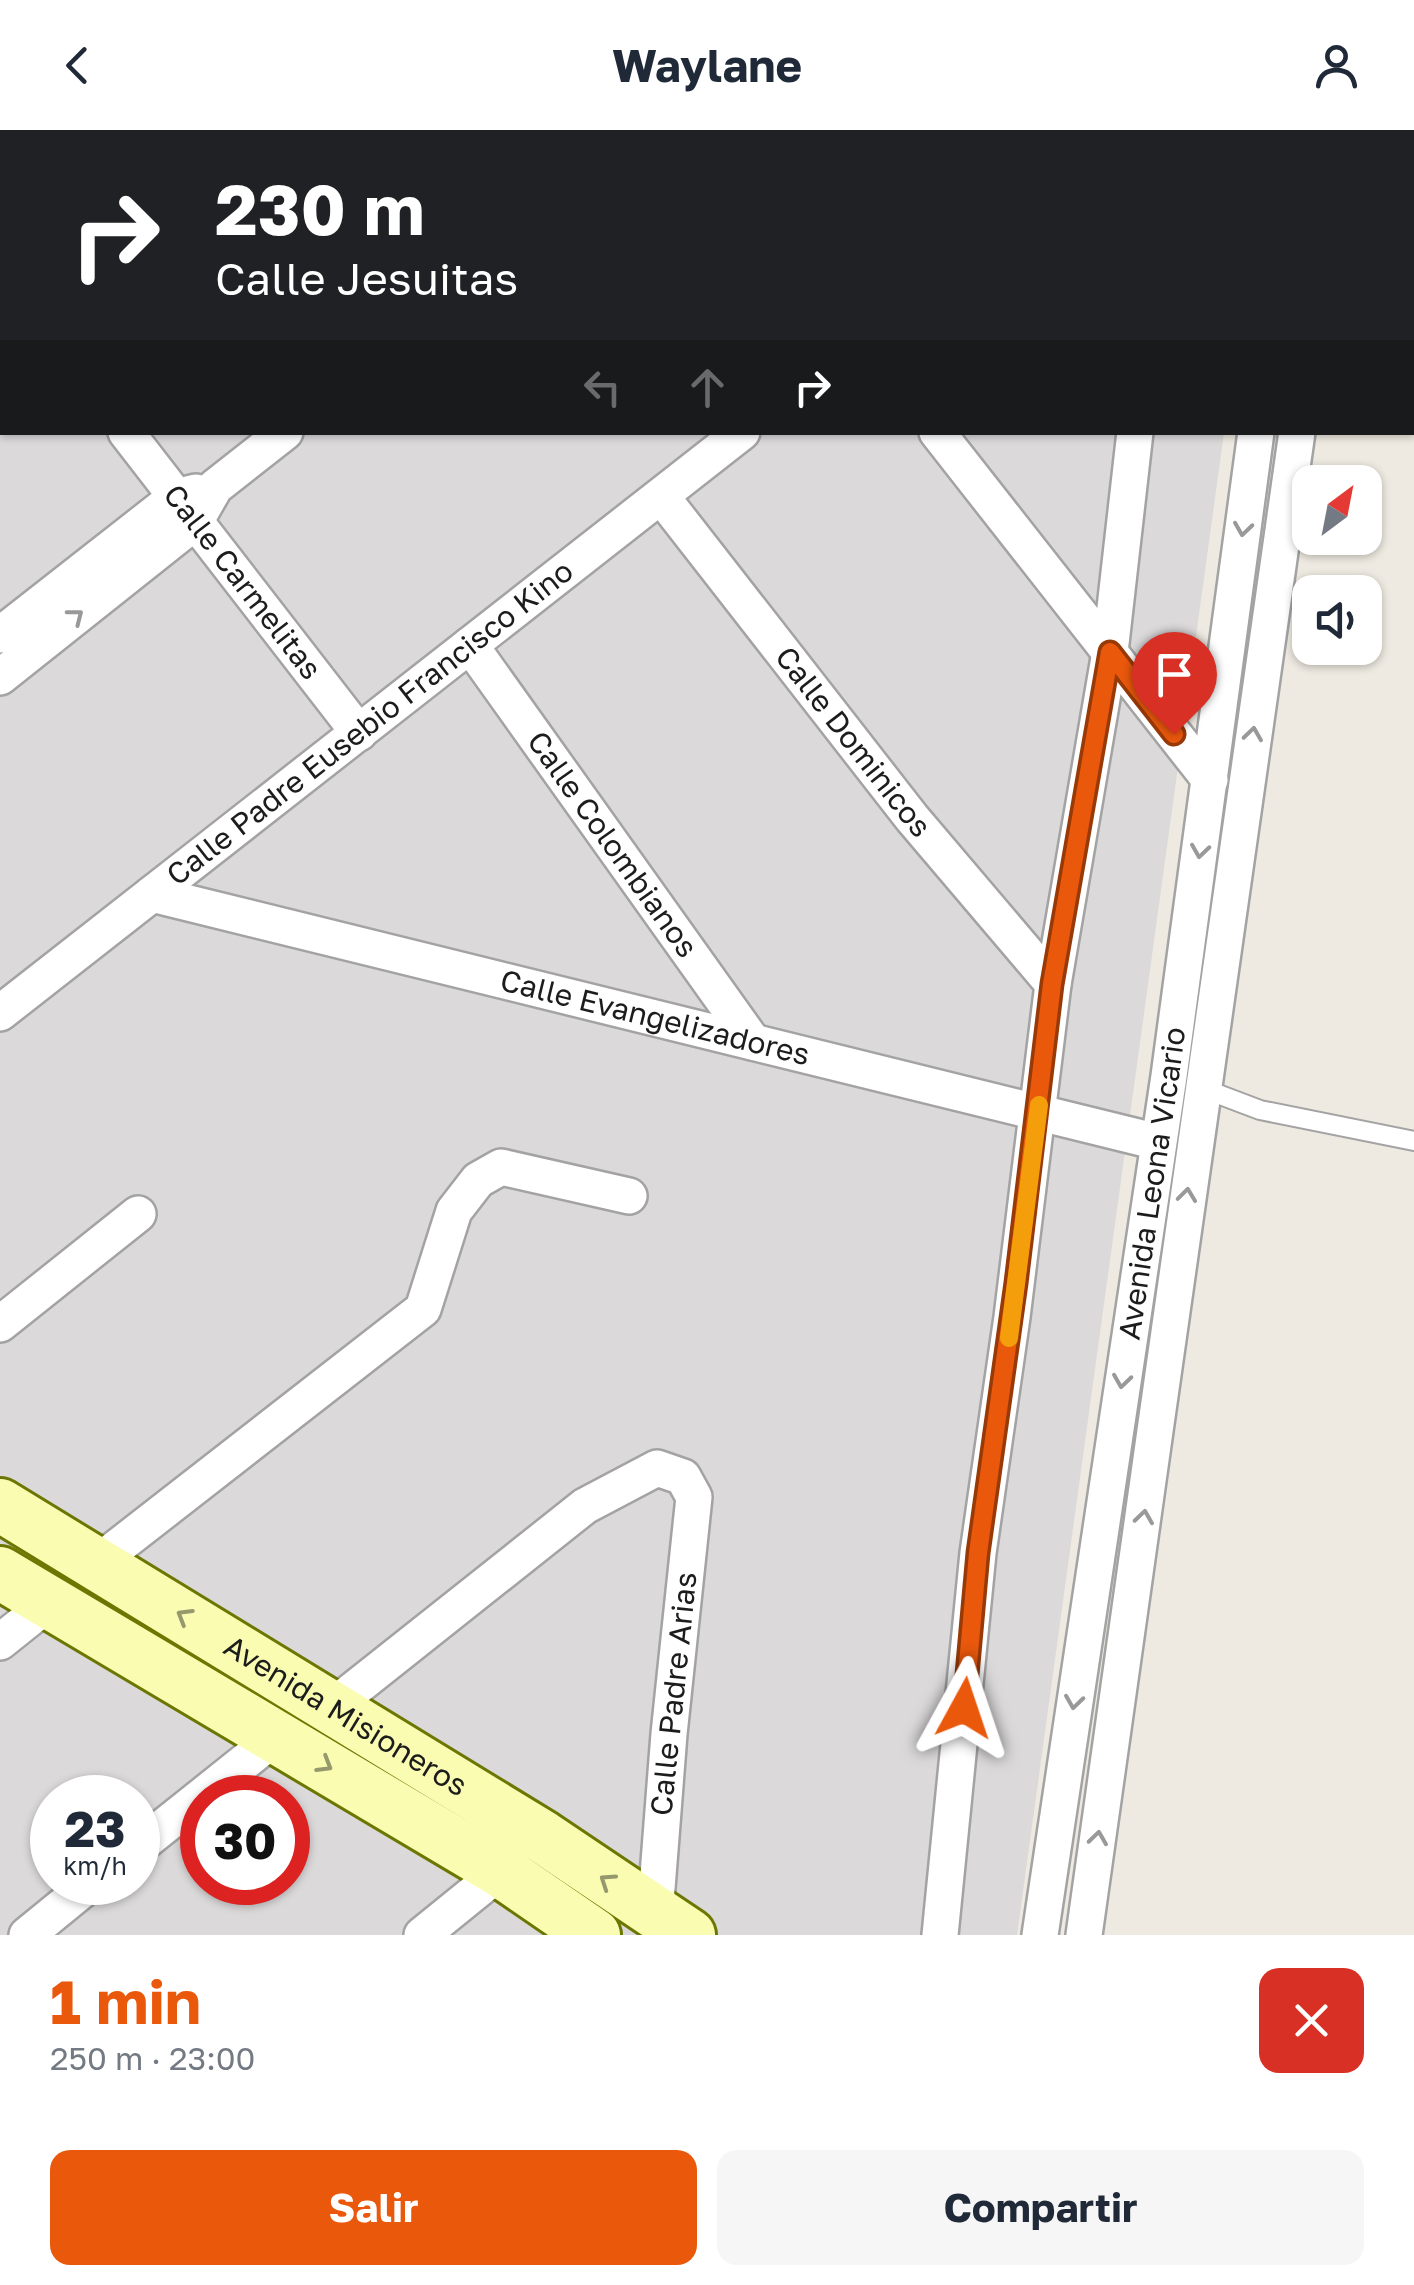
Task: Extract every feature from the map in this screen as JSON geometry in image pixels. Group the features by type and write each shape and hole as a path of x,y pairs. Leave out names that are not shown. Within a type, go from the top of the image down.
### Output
{"street":[{"name":"Calle Carmelitas","path":"128,435 358,733"},
{"path":"0,676 186,510 282,435"},
{"name":"Calle Padre Eusebio Francisco Kino","path":"0,1013 738,435"},
{"path":"939,435 1210,780"},
{"path":"940,1935 978,1553 1052,984 1110,652 1135,435"},
{"name":"Avenida Leona Vicario","path":"1040,1935 1158,1142 1256,435"},
{"name":"Avenida Leona Vicario","path":"1084,1935 1297,435"},
{"name":"Calle Dominicos","path":"661,496 912,818 1052,984"},
{"path":"0,635 186,510"},
{"name":"Calle Colombianos","path":"470,646 754,1042"},
{"name":"Calle Evangelizadores","path":"152,894 1158,1142"},
{"path":"97,1564 422,1308 454,1212 478,1180 501,1167 630,1196"},
{"path":"0,1324 138,1214"},
{"name":"Calle Padre Arias","path":"332,1706 585,1506 657,1468 683,1476 694,1497 669,1734 672,1924"},
{"name":"Avenida Misioneros","path":"0,1505 332,1706 672,1924"},
{"name":"Avenida Misioneros","path":"0,1573 501,1872 594,1935"},
{"path":"0,1642 50,1602"},
{"path":"160,1829 277,1736"},
{"path":"422,1935 501,1872"},
{"path":"27,1935 64,1905"}],"lane":[{"path":"1201,1088 1260,1110 1414,1141"}],"shaded area":[{"path":"0,435 1224,435 1017,1935 0,1935"}],"slow traffic":[{"path":"1009,1338 1039,1105"}],"route":[{"path":"964,1708 978,1553 1052,984 1110,652 1174,734"}]}
